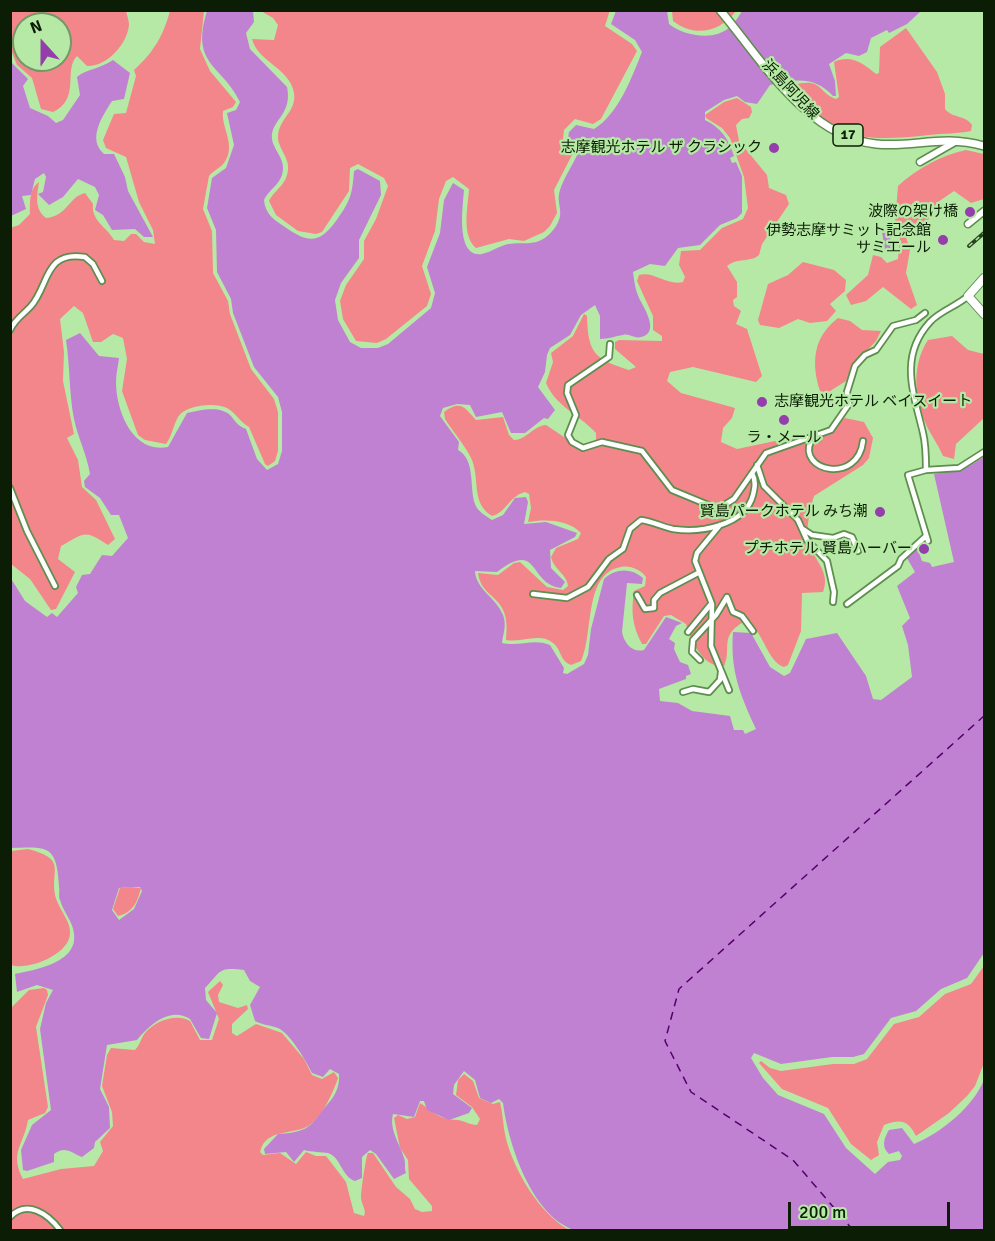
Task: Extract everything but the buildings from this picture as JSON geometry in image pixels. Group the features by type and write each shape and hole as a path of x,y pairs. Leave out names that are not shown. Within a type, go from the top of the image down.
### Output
{"highway":[{"path":"984,278 968,296 984,314"}],"main road":[{"name":"浜島阿児線","path":"721,11 810,116 865,142 885,144 958,140 984,146"}],"street":[{"path":"920,162 958,140"},
{"path":"920,141 927,158"},
{"path":"968,224 984,211"},
{"path":"10,330 18,317 35,300 45,274 63,259 85,257 93,264 102,281"},
{"path":"926,470 923,433 911,388 913,357 925,329 932,320 968,296"},
{"path":"610,344 609,357 568,385 567,393 576,415 568,435 572,442 583,448 602,442 642,451 666,479 672,490 712,509 726,506 734,499 766,453 831,430 849,404 847,392 849,379 865,355 876,351 893,326 916,320 925,314"},
{"path":"817,434 818,439 811,441 808,446 812,460 819,466 837,470 858,460 862,455 863,441"},
{"path":"847,603 898,566 901,559 927,538 908,474 926,470 959,468 984,452"},
{"path":"757,465 760,480 764,486 798,519 807,540 826,561 834,592 833,602"},
{"path":"533,594 557,599 567,598 588,587 609,559 623,549 630,529 641,520 670,529 687,530 721,524 746,511 755,486 752,473"},
{"path":"10,488 27,531 55,586"},
{"path":"721,524 697,553 695,561 712,604 711,646 729,690"},
{"path":"803,529 807,529 812,535 833,538 844,534 852,537 858,551"},
{"path":"637,595 645,609 654,608 654,600 660,593 698,573"},
{"path":"700,660 690,647 701,628 712,619 727,597 733,612 742,616 753,631"},
{"path":"688,632 712,604"},
{"path":"683,692 693,688 708,692 720,680 721,670"},
{"path":"10,1217 22,1209 32,1208 60,1230"}],"shaded area":[{"path":"610,10 605,26 632,44 637,51 601,119 593,124 575,119 564,130 563,140 573,153 554,190 557,213 550,226 544,232 524,241 509,239 476,248 468,236 467,228 469,189 453,177 446,181 439,199 435,231 422,266 431,294 427,306 386,339 377,343 356,341 343,319 340,301 346,285 364,259 364,241 376,219 388,186 384,178 358,164 350,168 349,191 322,232 316,234 298,231 276,215 269,201 283,184 288,170 287,161 278,140 279,129 292,106 294,93 287,78 259,52 252,39 274,40 278,25 273,18 261,11"},
{"path":"10,11 126,11 129,25 124,40 108,59 101,63 87,66 77,56 72,66 72,12 12,12 12,52"},
{"path":"170,11 204,11 200,49 210,71 236,102 233,107 223,111 229,143 228,156 224,163 209,176 203,209 212,231 213,273 228,301 230,314 251,369 274,399 278,412 278,451 275,461 268,466 265,464 249,427 227,408 215,405 193,407 182,413 166,444 145,440 138,435 122,391 127,359 123,338 113,334 101,342 93,342 83,313 74,306 60,319 64,352 63,381 74,434 67,438 78,460 82,487 96,500 115,539 108,545 94,537 84,535 61,546 58,559 75,572 56,609 51,610 30,579 11,564 10,228 19,225 30,214 32,192 39,182 38,206 46,218 59,214 75,198 85,193 93,204 94,215 114,240 124,241 131,234 136,234 144,242 155,244 153,230 139,202 126,157 106,148 103,140 114,114 126,113 136,76 134,70 157,43"},
{"path":"207,11 253,11 254,22 246,33 250,49 287,87 287,104 272,132 273,143 283,169 278,182 264,200 270,215 298,235 311,239 317,238 329,229 345,208 351,192 354,171 358,169 380,181 381,195 359,240 359,258 341,283 335,300 338,320 350,342 361,348 378,348 388,344 431,308 435,293 427,267 440,233 444,200 453,183 464,190 462,229 468,248 473,253 482,254 508,244 537,242 554,229 560,218 560,190 578,153 568,138 569,132 576,125 594,129 603,123 623,95 642,52 635,40 611,24 616,11 667,11 669,24 675,28 691,34 708,36 724,31 742,11 921,11 907,24 889,33 887,30 871,38 867,52 859,56 846,53 829,64 835,81 836,96 812,82 788,81 770,85 757,104 745,102 737,96 724,100 705,112 705,120 720,130 729,144 734,156 730,158 732,163 736,162 742,176 742,213 737,218 720,225 700,245 678,248 665,266 650,264 633,272 638,295 649,319 650,330 647,335 639,337 625,335 600,339 600,316 595,305 581,315 570,335 550,348 547,355 545,372 538,387 555,410 548,419 544,418 525,433 511,433 502,412 476,417 470,405 457,404 443,408 440,416 459,442 458,450 467,460 470,467 473,497 482,513 492,520 503,515 515,498 526,497 528,502 524,524 546,522 577,533 575,537 550,550 551,568 565,582 561,588 551,585 533,566 520,560 497,572 475,571 482,589 496,603 503,615 505,626 502,643 538,642 550,645 564,668 563,673 567,674 584,664 588,655 591,629 604,579 618,571 634,572 643,578 642,584 627,583 622,632 629,646 632,649 644,650 666,617 682,623 676,626 669,639 675,643 674,649 680,662 688,665 691,674 686,676 686,679 659,689 660,701 678,703 692,711 730,716 734,730 743,730 745,734 756,729 737,682 732,646 733,632 751,633 770,667 784,676 790,673 806,639 837,633 866,676 873,699 881,700 912,677 908,645 902,626 910,618 897,586 915,572 907,558 917,547 922,561 930,563 932,567 954,562 934,474 964,469 984,457 984,953 967,978 941,989 916,1011 891,1018 864,1054 781,1064 754,1053 751,1058 763,1078 778,1095 824,1114 846,1148 875,1174 888,1162 900,1160 902,1156 899,1151 889,1154 885,1148 885,1139 889,1130 902,1128 914,1144 924,1139 955,1118 972,1100 984,1080 984,1230 574,1230 559,1222 534,1194 516,1157 503,1103 499,1099 491,1103 480,1098 475,1080 464,1071 454,1085 453,1094 472,1108 469,1113 449,1120 427,1110 424,1101 420,1101 414,1117 393,1114 392,1126 405,1160 406,1173 394,1179 376,1154 370,1150 362,1157 362,1178 355,1181 350,1179 336,1158 328,1153 304,1150 294,1162 286,1152 265,1154 264,1149 278,1134 299,1131 311,1125 334,1095 339,1074 330,1069 323,1077 312,1073 288,1035 278,1028 255,1021 250,1005 260,987 250,981 244,970 235,969 224,970 205,988 206,1000 217,1013 209,1039 201,1038 190,1019 175,1015 160,1019 137,1040 107,1045 100,1089 109,1107 110,1128 95,1142 94,1148 82,1157 62,1150 54,1154 54,1162 27,1171 23,1170 21,1150 32,1125 51,1110 40,1029 46,1003 53,990 37,985 17,992 15,974 43,967 62,958 73,944 74,934 59,898 58,873 52,855 41,849 11,848 10,577 25,601 47,617 52,613 57,617 78,593 76,587 82,575 90,574 102,555 112,556 128,538 119,515 111,515 100,498 85,487 84,481 90,474 74,419 66,340 80,333 99,356 119,358 116,382 119,405 128,428 145,444 168,447 187,413 216,409 227,413 246,429 257,459 267,470 278,464 282,451 282,412 278,397 254,367 233,313 231,299 217,272 216,230 207,208 212,178 226,168 234,145 227,113 236,110 240,102 233,89 205,54 202,43","holes":["140,887 142,891 134,909 119,920 112,910 119,888"]},
{"path":"672,11 736,11 715,28 698,31 690,30 673,21"},
{"path":"906,28 937,72 945,94 945,109 969,122 972,125 971,131 888,138 852,134 819,119 805,104 793,85 815,84 836,99 839,97 834,62 852,60 876,74 879,73 880,47"},
{"path":"113,60 130,73 124,99 112,101 98,128 97,142 104,154 114,154 125,177 128,191 153,237 144,237 135,229 112,230 103,215 95,210 99,195 95,187 78,179 63,197 49,205 38,194 43,192 46,177 44,173 35,179 31,195 22,196 26,209 11,216 11,62 12,72 21,72 28,79 23,86 30,108 48,116 56,123 63,120 80,95 77,77"},
{"path":"25,72 71,72 67,100 53,112 41,109 32,78"},
{"path":"737,98 751,107 752,112 749,118 742,119 736,125 739,141 767,175 769,188 786,195 789,204 762,244 759,255 727,266 737,282 737,297 733,300 734,306 741,311 736,324 747,329 762,376 756,382 693,367 670,372 667,381 681,393 735,408 732,418 723,428 721,442 737,449 775,441 787,449 812,439 845,418 864,422 873,438 869,458 863,465 814,496 808,520 808,538 811,550 821,566 825,585 823,592 802,593 801,631 788,665 784,667 778,664 748,621 741,623 731,632 724,666 717,666 704,658 691,638 686,624 671,615 664,616 646,644 642,644 634,624 633,605 634,591 645,586 646,577 635,569 621,567 609,572 601,581 595,593 585,650 581,661 571,665 564,660 556,646 548,640 536,638 506,640 505,614 501,606 485,589 478,573 498,575 514,563 520,562 547,587 563,590 568,586 567,582 551,557 556,548 578,539 581,533 576,528 563,523 548,520 528,522 531,508 529,494 525,492 515,497 497,514 492,516 485,511 479,498 472,460 445,419 444,412 459,406 466,409 476,420 503,417 509,435 514,440 546,425 576,443 596,442 596,433 562,405 550,391 546,383 553,362 551,353 573,336 584,314 587,316 592,347 601,358 617,366 629,370 636,367 615,349 615,342 619,340 662,341 662,336 653,330 653,316 637,281 639,275 650,275 677,283 683,282 685,277 679,265 681,251 700,250 722,228 743,219 748,208 744,177 730,138 722,128 705,115 724,102"},
{"path":"966,150 984,154 984,199 971,203 954,191 938,202 923,229 900,231 895,223 898,186 930,164 948,155"},
{"path":"882,232 890,234 891,250 885,250"},
{"path":"900,236 906,237 910,250 906,273 917,305 911,309 883,287 866,301 851,305 846,295 868,275 873,255 881,257 887,263 898,259"},
{"path":"803,262 834,270 846,280 845,291 830,304 836,311 827,321 810,323 798,319 779,328 760,325 758,320 768,284 788,275"},
{"path":"838,318 850,321 862,330 881,331 876,341 852,367 846,381 827,393 820,391 817,381 816,351 823,333"},
{"path":"952,336 968,350 984,354 984,418 956,444 954,459 943,456 927,426 921,412 916,380 919,359 928,340"},
{"path":"28,849 41,853 53,863 57,901 69,925 70,934 63,949 55,955 27,966 18,966 11,965 11,851"},
{"path":"120,888 141,888 138,898 128,912 118,916 113,909"},
{"path":"984,966 984,1063 975,1086 949,1113 916,1136 903,1122 884,1125 877,1142 879,1155 871,1160 851,1144 828,1108 782,1089 759,1063 761,1061 770,1068 781,1071 833,1064 854,1064 867,1059 894,1024 919,1017 945,994 971,984"},
{"path":"220,981 223,985 218,995 219,1002 238,1008 247,1005 248,1009 232,1024 232,1033 237,1036 256,1024 282,1033 304,1059 312,1075 322,1079 334,1072 338,1078 327,1103 315,1121 304,1128 274,1135 263,1144 260,1152 263,1155 280,1153 296,1164 306,1152 316,1156 326,1156 346,1182 354,1213 364,1216 361,1197 366,1160 368,1153 373,1153 396,1187 410,1199 415,1209 422,1212 432,1211 432,1206 409,1179 408,1160 400,1148 394,1118 398,1115 407,1119 415,1117 420,1103 441,1117 477,1125 480,1119 472,1107 456,1095 458,1080 464,1074 473,1081 479,1098 493,1104 500,1102 506,1139 522,1178 538,1202 558,1223 569,1230 11,1230 11,1008 29,990 44,988 47,990 48,995 36,1027 48,1107 45,1113 28,1120 17,1155 23,1179 61,1169 94,1166 103,1151 100,1142 113,1126 112,1112 102,1086 107,1055 111,1048 135,1050 149,1029 172,1018 190,1021 200,1040 212,1040 219,1019 208,992"}],"ferry route":[{"path":"853,1230 793,1160 691,1092 665,1041 679,989 984,716"}],"railway":[{"path":"969,246 984,233"}],"place":[{"name":"志摩観光ホテル ザ クラシック","path":"774,148"},
{"name":"波際の架け橋","path":"970,212"},
{"name":"伊勢志摩サミット記念館 サミエール","path":"943,240"},
{"name":"志摩観光ホテル ベイスイート","path":"762,402"},
{"name":"ラ・メール","path":"784,420"},
{"name":"賢島パークホテル みち潮","path":"880,512"},
{"name":"プチホテル 賢島ハーバー","path":"924,549"}]}
